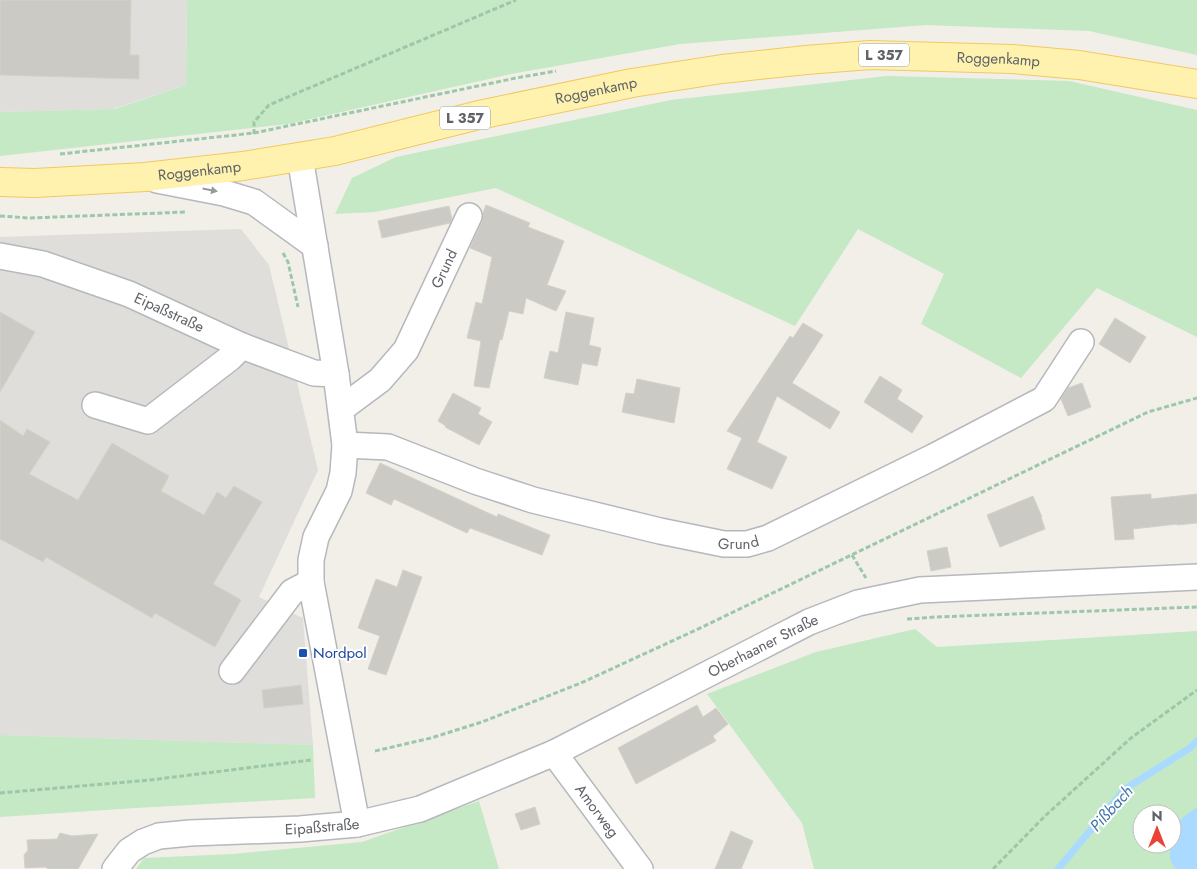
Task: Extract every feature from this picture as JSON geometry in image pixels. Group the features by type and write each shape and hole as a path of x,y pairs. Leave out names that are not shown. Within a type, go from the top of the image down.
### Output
{"main road":[{"name":"Roggenkamp","path":"0,182 35,184 145,177 243,166 335,151 479,115 632,83 722,69 815,59 870,55 1012,58 1079,65 1197,84"}],"street":[{"name":"Eipaßstraße","path":"115,869 129,851 143,842 159,836 300,829 357,824 311,582 311,560 316,537 338,490 343,473 344,445 336,374 300,157"},
{"path":"145,177 224,193 254,202 315,246"},
{"name":"Grund","path":"341,409 380,380 406,350 469,216"},
{"name":"Eipaßstraße","path":"0,256 43,264 129,294 242,346 314,373 336,374"},
{"name":"Grund","path":"344,445 388,448 475,481 551,505 724,544 747,544 768,538 933,457 1044,399 1081,342"},
{"path":"95,405 148,421 230,358 242,346"},
{"name":"Oberhaaner Straße","path":"357,824 420,809 554,753 808,622 858,603 936,589 1197,577"},
{"path":"232,671 292,592 311,582"},
{"name":"Amorweg","path":"554,753 640,869"}],"path":[{"path":"254,134 254,122 269,105 516,0"},
{"path":"0,216 29,218 195,212"},
{"path":"375,751 431,738 482,722 581,683 704,626 1148,412 1197,398"},
{"path":"899,620 1197,607"},
{"path":"993,869 1045,816 1130,738 1197,690"},
{"path":"0,793 150,780 310,760"}],"shaded area":[{"path":"0,0 187,0 186,85 113,109 0,112"},
{"path":"241,229 269,265 318,470 259,597 303,618 313,745 0,735 0,237"}],"green space":[{"path":"187,0 1197,0 1197,55 1089,31 926,25 680,44 511,74 288,124 0,156 0,112 115,109 186,85"},
{"path":"887,76 1069,81 1197,110 1197,337 1097,288 1021,378 921,324 944,274 858,229 795,326 496,188 375,212 335,214 352,178 396,157 671,100"},
{"path":"915,629 937,647 1197,631 1197,869 814,869 802,823 707,694 816,652"},
{"path":"0,735 313,745 315,798 0,817"},
{"path":"479,801 499,869 136,869 144,858 233,854 362,842"}],"water":[{"path":"1197,807 1197,869 1176,869 1170,859 1170,854 1182,854 1182,819"}],"building":[{"path":"0,0 131,0 130,55 139,55 139,79 0,75"},
{"path":"486,205 530,223 528,227 564,241 547,285 566,291 556,311 526,298 523,314 509,311 502,340 500,339 489,388 474,386 481,341 467,338 476,302 482,304 492,257 470,248 482,222"},
{"path":"449,206 452,219 450,223 382,238 378,221"},
{"path":"0,312 35,332 0,392"},
{"path":"566,312 594,318 589,345 601,348 597,366 582,363 578,385 544,378 550,351 558,353"},
{"path":"1115,318 1146,337 1130,363 1099,344"},
{"path":"803,323 823,335 792,383 840,412 830,429 777,396 757,442 787,457 772,489 727,469 742,438 727,431 790,336 793,338"},
{"path":"880,376 902,390 897,399 923,416 912,433 864,402"},
{"path":"637,379 680,388 674,423 622,412 626,393 634,394"},
{"path":"1082,383 1091,407 1068,416 1061,399 1068,388"},
{"path":"453,393 481,408 478,414 492,422 479,445 445,427 438,421"},
{"path":"0,420 23,436 27,429 50,442 29,474 78,500 112,443 169,476 161,491 204,515 217,492 226,498 234,486 262,502 213,584 241,600 215,647 155,613 152,618 46,557 43,562 0,539"},
{"path":"380,463 497,517 498,514 550,535 542,555 470,528 467,533 394,499 391,505 366,493"},
{"path":"1151,494 1151,499 1197,494 1197,523 1133,529 1134,539 1115,540 1111,497"},
{"path":"1033,496 1045,529 1000,547 987,515"},
{"path":"947,547 951,567 931,571 927,551"},
{"path":"403,570 422,577 386,675 368,669 380,636 358,628 376,579 397,587"},
{"path":"301,685 303,704 264,708 262,690"},
{"path":"697,705 703,717 716,708 728,724 713,736 716,741 636,784 618,748"},
{"path":"535,807 540,824 521,830 515,814"},
{"path":"731,831 753,841 741,869 715,869"},
{"path":"60,833 72,836 98,834 78,869 25,868 24,855 28,850 27,840 57,839"}],"waterway":[{"name":"Pißbach","path":"1058,869 1125,789 1190,748 1197,741"}],"place":[{"name":"Nordpol","path":"303,653"}]}
